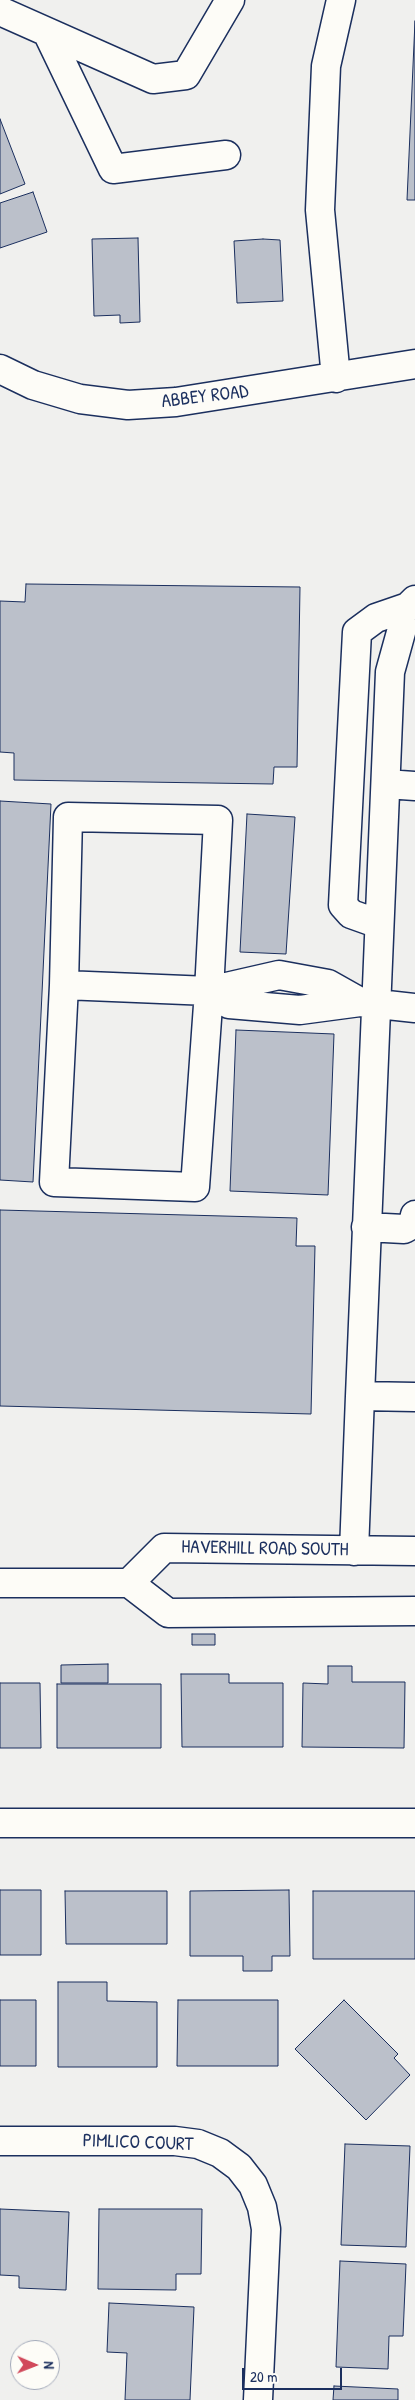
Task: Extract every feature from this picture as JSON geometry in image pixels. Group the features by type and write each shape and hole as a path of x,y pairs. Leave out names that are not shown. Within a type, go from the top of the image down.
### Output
{"street":[{"path":"0,11 48,34 153,79 186,75 230,0"},
{"path":"336,378 320,210 326,66 341,0"},
{"path":"48,34 113,169 226,155"},
{"name":"ABBEY ROAD","path":"0,369 33,385 80,399 128,405 176,402 415,364"},
{"path":"354,1551 366,1228 368,1003 379,924 390,672 412,603"},
{"path":"379,924 351,914 343,905 357,632 376,618 412,603"},
{"path":"386,784 415,786"},
{"path":"68,817 218,820 209,991 195,1187 54,1182 64,985 68,817"},
{"path":"64,985 209,991 279,975 328,984 368,1003 415,1008"},
{"path":"366,1228 404,1229 413,1224 415,1215"},
{"path":"360,1396 415,1397"},
{"name":"HAVERHILL ROAD SOUTH","path":"129,1583 164,1548 415,1551"},
{"path":"0,1583 129,1583 168,1612 415,1611"},
{"path":"0,1823 415,1822"},
{"name":"PIMLICO COURT","path":"0,2141 175,2141 198,2144 213,2150 239,2167 253,2185 262,2207 266,2230 258,2400"}],"building":[{"path":"415,21 415,200 407,200"},
{"path":"0,119 25,184 0,194"},
{"path":"33,192 47,232 0,248 0,203"},
{"path":"138,238 140,322 120,323 120,315 94,316 92,239"},
{"path":"280,240 283,301 237,303 234,241"},
{"path":"26,584 300,587 297,767 274,767 273,784 14,780 14,753 0,752 0,601 25,602"},
{"path":"0,801 51,804 33,1182 0,1180"},
{"path":"247,814 295,817 286,954 240,952"},
{"path":"236,1030 334,1034 328,1195 230,1191"},
{"path":"0,1210 297,1218 296,1246 315,1246 311,1414 0,1406"},
{"path":"192,1634 215,1634 215,1645 192,1645"},
{"path":"108,1664 108,1683 61,1683 61,1665"},
{"path":"328,1666 352,1666 352,1682 405,1682 404,1748 302,1747 303,1683 328,1684"},
{"path":"181,1674 229,1674 229,1683 283,1683 283,1747 182,1747"},
{"path":"0,1683 40,1683 41,1748 0,1748"},
{"path":"57,1684 161,1684 161,1748 57,1748"},
{"path":"0,1890 41,1890 41,1955 0,1955"},
{"path":"289,1890 290,1956 272,1956 272,1971 243,1971 243,1956 190,1956 190,1891"},
{"path":"65,1891 167,1891 167,1944 66,1944"},
{"path":"313,1891 415,1891 415,1959 313,1959"},
{"path":"58,1982 107,1982 107,2001 157,2002 157,2067 58,2067"},
{"path":"0,2000 36,2000 36,2066 0,2066"},
{"path":"178,2000 278,2000 278,2066 177,2066"},
{"path":"344,2000 398,2054 394,2058 410,2075 366,2120 295,2049"},
{"path":"345,2144 410,2146 406,2247 341,2245"},
{"path":"0,2209 69,2212 66,2290 19,2288 19,2276 0,2275"},
{"path":"99,2209 202,2209 201,2274 176,2274 176,2290 98,2289"},
{"path":"340,2261 406,2264 403,2336 389,2336 388,2369 336,2367"},
{"path":"109,2303 194,2307 190,2400 125,2400 127,2353 107,2352"},
{"path":"334,2386 398,2389 398,2400 333,2400"}]}
